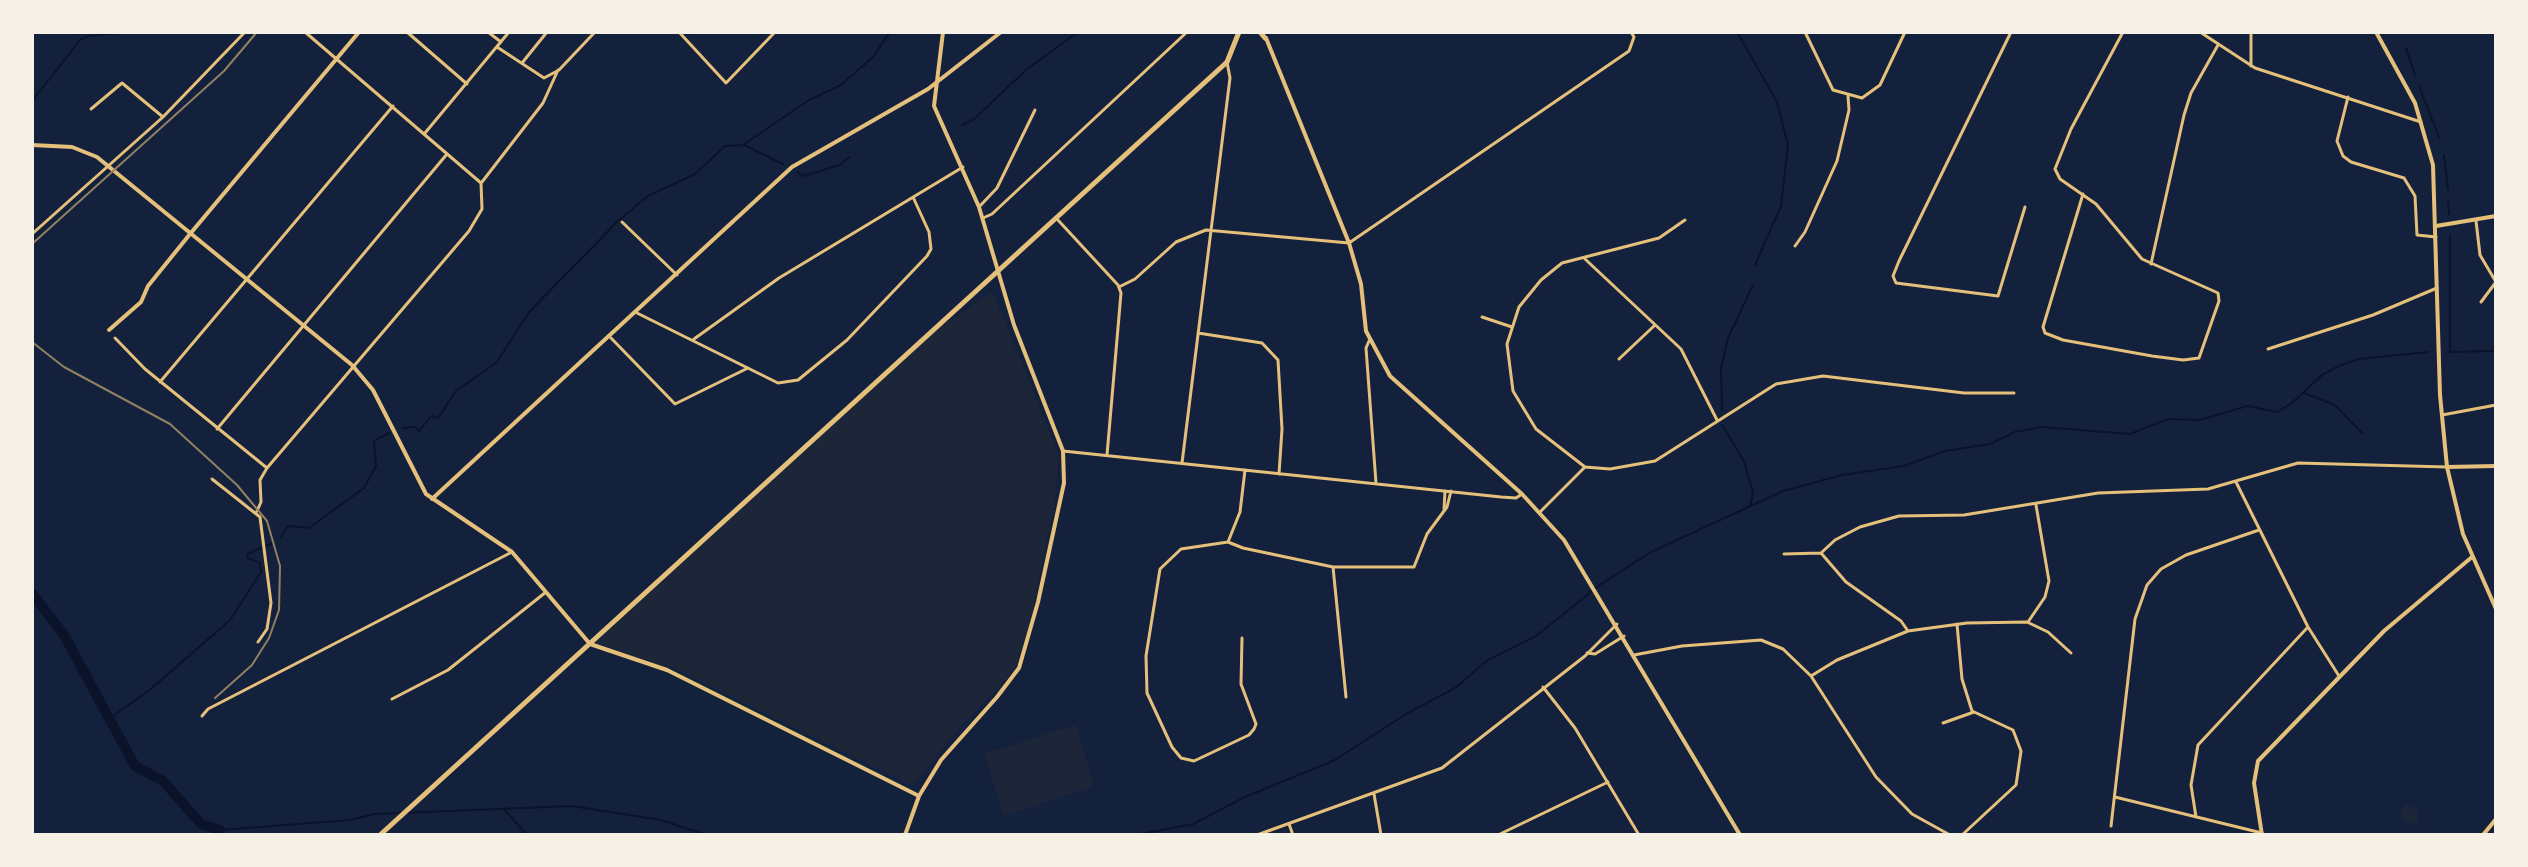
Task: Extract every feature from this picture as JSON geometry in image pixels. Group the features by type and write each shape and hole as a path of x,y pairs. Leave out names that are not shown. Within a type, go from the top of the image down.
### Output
{"main road":[{"path":"380,835 1227,62 1239,34"}],"street":[{"path":"32,234 163,117 245,32"},
{"path":"305,32 481,183"},
{"path":"109,330 141,302 148,286 359,32"},
{"path":"407,32 467,84"},
{"path":"488,32 521,64 544,78 558,70 595,32"},
{"path":"425,133 509,32"},
{"path":"521,64 547,32"},
{"path":"679,32 720,80 727,83 775,32"},
{"path":"905,835 919,796 941,760 1019,668 1061,504 1063,451 1014,325 979,207 936,113 934,85 943,32"},
{"path":"432,499 611,338 792,167 934,85 1001,32"},
{"path":"983,218 992,214 1187,32"},
{"path":"1119,287 1135,279 1176,242 1211,231 1349,243 1629,51 1634,37 1631,32"},
{"path":"1805,32 1833,90 1862,98 1874,92 1885,77 1905,32"},
{"path":"2011,32 1899,261 1893,276 1896,283 1900,286 1998,296 2025,207"},
{"path":"2083,194 2047,314 2045,333 2063,340 2152,356 2183,360 2199,358 2219,301 2218,293 2142,259 2096,204 2083,194 2060,179 2055,169 2071,129 2123,32"},
{"path":"2200,32 2251,66 2421,122"},
{"path":"2251,32 2251,66"},
{"path":"2376,32 2415,103 2433,165 2442,415 2447,467 2472,557 2496,609"},
{"path":"1263,34 1349,243 1361,284 1369,341 1390,376 1522,494 1564,540 1617,624 1740,835"},
{"path":"2151,264 2184,115 2191,93 2218,45"},
{"path":"1182,463 1230,78 1227,62"},
{"path":"258,642 271,614 267,550 257,511 261,502 260,480 469,231 482,209 481,183 543,103 558,70"},
{"path":"91,109 122,83 163,117"},
{"path":"1795,246 1805,232 1837,161 1849,110 1848,96"},
{"path":"2348,97 2337,141 2343,156 2351,162 2404,178 2415,196 2417,235 2436,237"},
{"path":"160,382 393,106"},
{"path":"979,207 997,188 1035,110"},
{"path":"32,145 81,149 110,167 354,368 373,390 419,483 432,499 512,552 590,644 667,670 919,796"},
{"path":"217,429 447,154"},
{"path":"692,340 779,278 963,167"},
{"path":"637,313 786,384 826,359 855,332 931,249 929,232 913,197"},
{"path":"2436,226 2496,216"},
{"path":"1057,219 1119,287 1107,455"},
{"path":"1685,220 1659,238 1562,263 1541,280 1519,307 1507,344 1508,372 1523,411 1555,446 1585,467 1610,469 1655,461 1776,384 1801,378 1823,376 1964,393 2014,393"},
{"path":"2476,221 2480,255 2496,282 2481,302"},
{"path":"622,222 677,275"},
{"path":"1585,259 1689,360 1717,421"},
{"path":"2268,349 2373,315 2437,287"},
{"path":"1482,317 1512,327"},
{"path":"1619,359 1654,326"},
{"path":"1198,333 1262,343 1278,360 1282,429 1279,474"},
{"path":"115,338 160,382 267,468"},
{"path":"611,338 675,404 748,368"},
{"path":"1369,341 1366,348 1376,483"},
{"path":"2442,415 2496,405"},
{"path":"1063,451 1516,498 1522,494"},
{"path":"1784,554 1821,553 1835,540 1860,527 1899,516 1964,515 2098,493 2208,489 2298,463 2496,466"},
{"path":"1539,513 1585,467"},
{"path":"1228,542 1240,512 1245,470"},
{"path":"212,479 257,511"},
{"path":"2236,482 2308,627 2340,677"},
{"path":"1444,510 1446,490"},
{"path":"1242,638 1241,684 1256,724 1254,729 1249,735 1194,761 1181,758 1172,747 1147,693 1146,656 1160,569 1181,549 1228,542 1333,567 1414,567 1427,534 1444,510 1451,491"},
{"path":"2028,622 2045,597 2049,581 2036,504"},
{"path":"2111,826 2135,619 2147,585 2161,569 2186,555 2259,530"},
{"path":"202,716 208,709 512,552"},
{"path":"1821,553 1846,582 1901,621 1908,631"},
{"path":"2115,797 2262,834 2254,783 2258,761 2429,590 2472,557"},
{"path":"1333,567 1346,697"},
{"path":"392,699 448,670 546,592"},
{"path":"1811,676 1837,660 1908,631 1957,624 2028,622 2048,632 2071,653"},
{"path":"1257,835 1442,768 1587,653 1617,624"},
{"path":"1957,624 1966,698 1974,712 2013,730 2021,751 2021,769 2016,785 1962,835"},
{"path":"2196,817 2191,785 2198,745 2308,627"},
{"path":"1587,653 1595,654 1624,636"},
{"path":"1634,655 1682,646 1761,640 1795,657 1811,676 1876,777 1912,814 1950,835"},
{"path":"1543,687 1575,728 1639,835"},
{"path":"1943,723 1974,712"},
{"path":"1498,835 1608,782"},
{"path":"1374,794 1381,835"},
{"path":"2483,835 2496,819"},
{"path":"1289,824 1293,835"}],"shaded area":[{"path":"993,292 1059,456 1054,508 1029,627 1014,671 959,728 912,786 673,668 590,644 939,328"},
{"path":"1076,725 1094,786 1004,816 984,754"},
{"path":"2405,804 2417,809 2417,825 2400,818"}],"waterway":[{"path":"32,101 80,40 88,36 127,32"},
{"path":"402,428 416,427 419,431 431,416 438,418 456,391 497,362 529,312 619,220 648,196 695,174 725,146 743,145 809,100 841,85 873,57 890,32"},
{"path":"962,125 973,120 1027,69 1078,32"},
{"path":"1737,32 1777,102 1788,145 1781,206 1755,265"},
{"path":"2406,48 2415,75"},
{"path":"2419,86 2439,137"},
{"path":"744,145 783,164"},
{"path":"2444,155 2448,190"},
{"path":"797,172 804,176 840,165 849,157"},
{"path":"2448,199 2449,214"},
{"path":"2450,235 2450,352"},
{"path":"1722,410 1721,369 1728,338 1753,285"},
{"path":"2447,352 2496,351"},
{"path":"1136,835 1193,824 1245,797 1335,760 1406,714 1455,688 1488,660 1536,636 1601,584 1651,552 1783,491 1842,475 1904,466 1945,451 1990,444 2015,432 2042,427 2130,434 2168,419 2200,420 2247,406 2277,412 2292,403 2322,375 2339,366 2359,359 2428,352"},
{"path":"2304,393 2335,405 2362,433"},
{"path":"1722,425 1744,461 1753,493 1750,507"},
{"path":"281,537 288,526 309,528 364,488 376,466 374,441 389,433"},
{"path":"109,719 152,688 230,620 261,572 260,563 248,558 247,554 273,543"},
{"path":"32,593 64,635 135,766 163,781 201,824 220,830"},
{"path":"220,830 350,820 375,814 572,806 661,820 706,835"},
{"path":"504,809 527,835"}],"railway":[{"path":"32,244 224,71 257,32"},
{"path":"32,342 64,367 170,424 237,485 267,521 280,566 279,610 269,638 252,665 215,698"}]}
